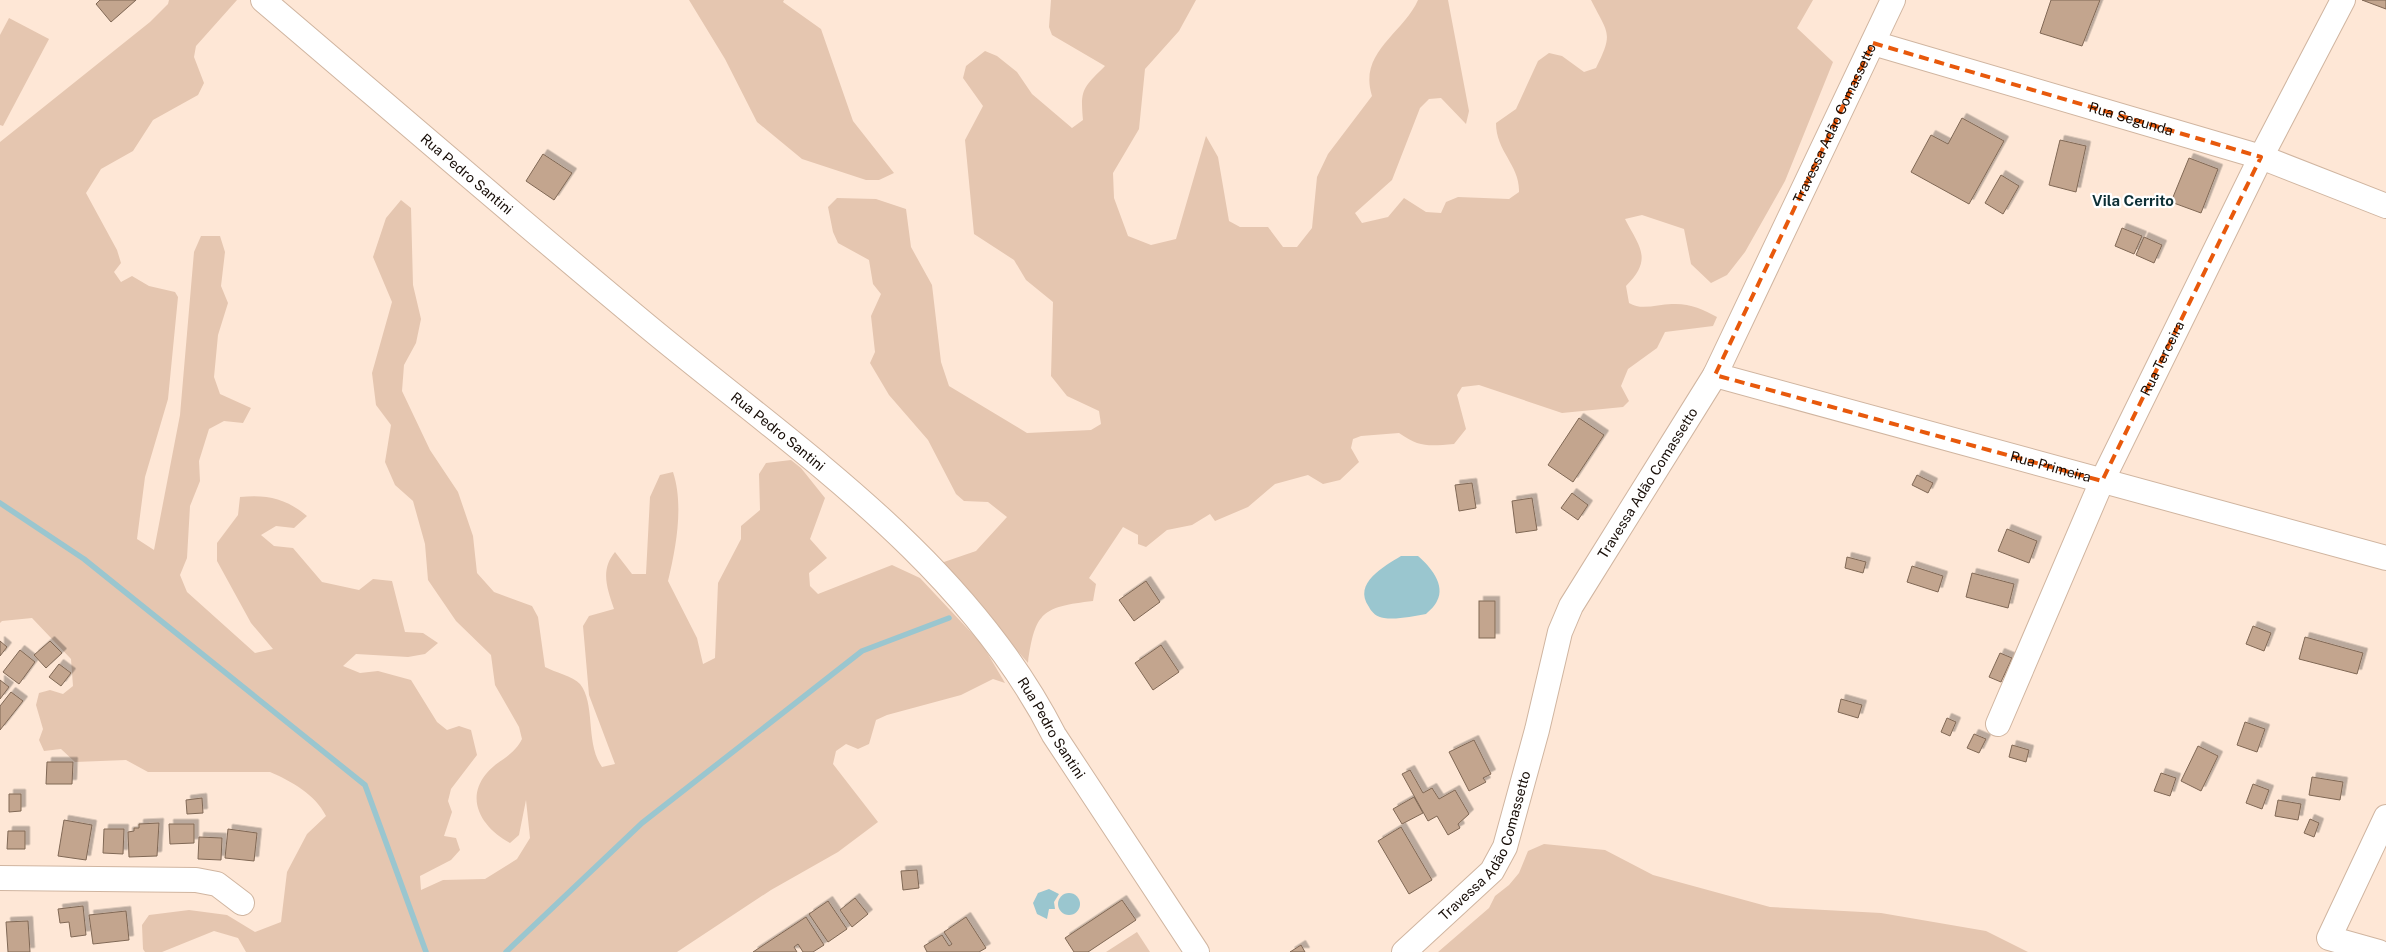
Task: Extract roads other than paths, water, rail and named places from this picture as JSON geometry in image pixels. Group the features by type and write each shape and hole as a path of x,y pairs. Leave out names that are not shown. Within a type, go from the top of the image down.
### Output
{"street":[{"name":"Rua Pedro Santini","path":"263,0 647,326 791,441 947,582 1002,648 1035,698 1054,735 1196,952"},
{"name":"Travessa Adão Comassetto","path":"1404,952 1492,871 1505,847 1535,739 1560,632 1571,606 1715,375 1893,0"},
{"name":"Rua Terceira","path":"1998,724 2102,481 2261,158 2342,0"},
{"name":"Rua Segunda","path":"1873,43 2261,158 2386,206"},
{"name":"Rua Primeira","path":"1715,375 2386,558"},
{"path":"2379,952 2329,938 2386,817"},
{"path":"0,878 196,880 217,884 242,903"}],"water":[{"path":"1401,556 1418,556 1432,570 1440,589 1437,601 1426,614 1405,618 1379,617 1373,613 1365,598 1367,583 1379,570"},
{"path":"1049,889 1059,894 1054,902 1055,909 1049,909 1047,919 1037,914 1033,903 1038,893"},
{"path":"1069,893 1079,900 1080,904 1073,914 1069,915 1059,908 1058,904 1065,894"}],"waterway":[{"path":"0,503 84,559 365,785 426,952"},
{"path":"506,952 642,823 862,651 949,618"}],"district":[{"name":"Vila Cerrito","path":"2133,200"}]}
